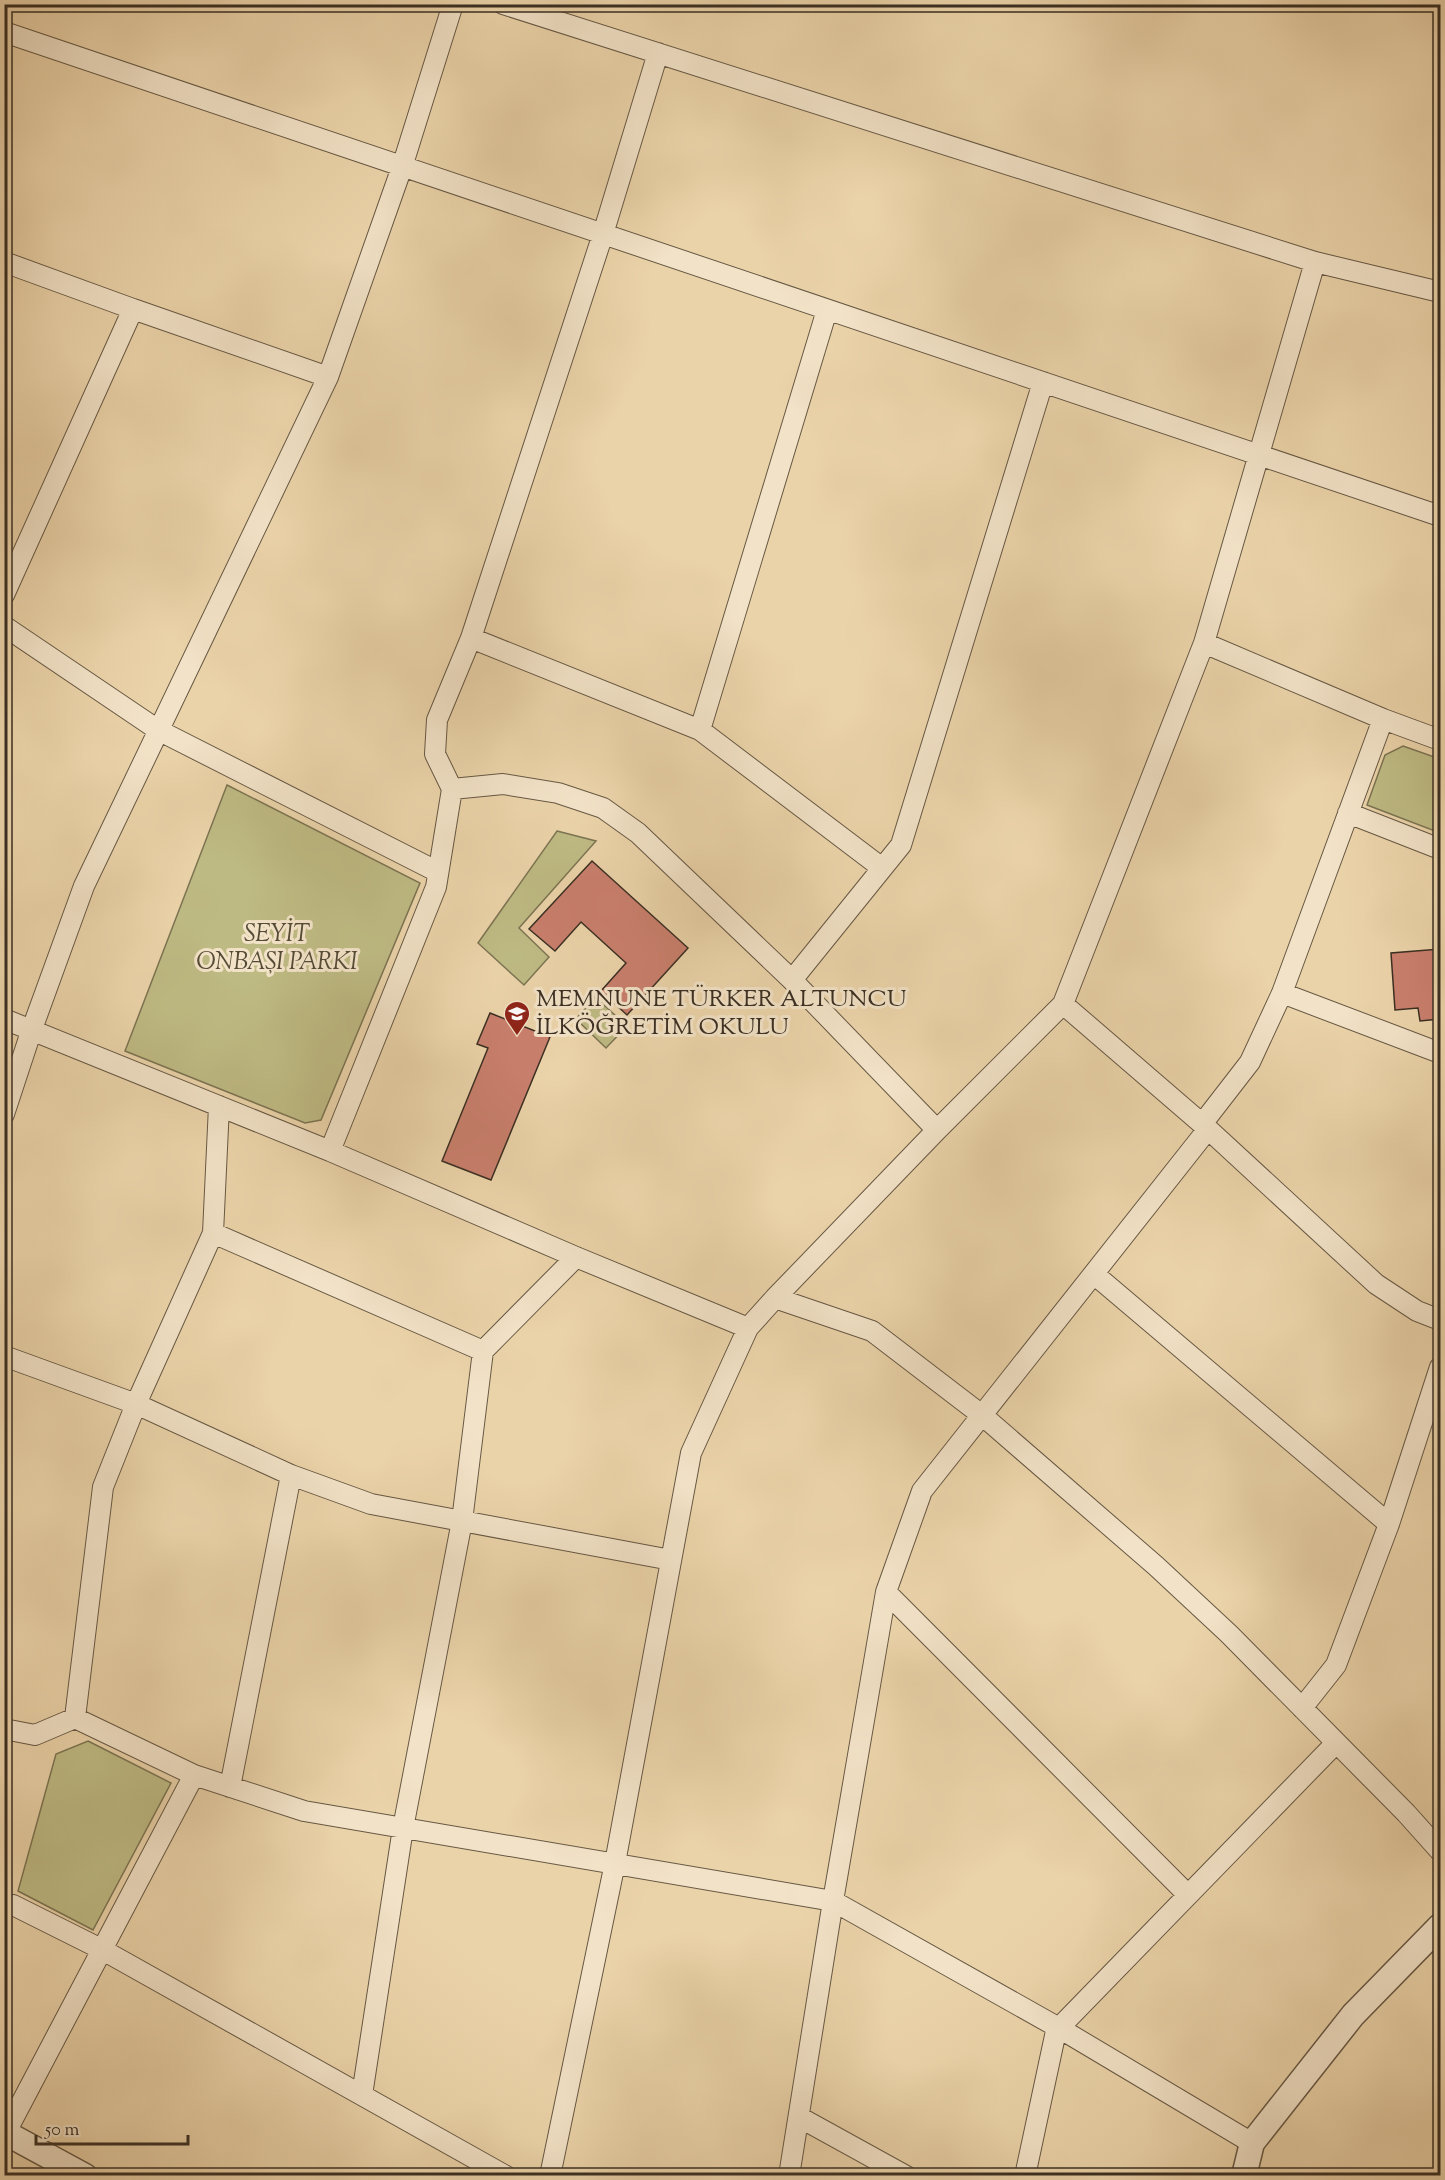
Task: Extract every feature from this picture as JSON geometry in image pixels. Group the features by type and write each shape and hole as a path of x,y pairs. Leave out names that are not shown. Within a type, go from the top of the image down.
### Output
{"street":[{"path":"4,1114 84,886 328,377 402,166 453,4"},
{"path":"503,4 1315,262 1440,292"},
{"path":"4,32 1440,516"},
{"path":"330,1151 436,887 452,789 435,754 437,720 471,638 603,234 658,53"},
{"path":"4,262 328,377"},
{"path":"550,2175 615,1863 691,1454 748,1328 937,1130 1063,1004 1204,644 1315,262"},
{"path":"4,595 133,309"},
{"path":"700,730 827,310"},
{"path":"792,980 901,845 1042,382"},
{"path":"4,626 158,730 438,872"},
{"path":"471,638 700,730 882,868"},
{"path":"1204,644 1383,719 1440,740"},
{"path":"789,2175 886,1592 922,1491 1094,1274 1250,1062 1282,993 1383,719"},
{"path":"452,789 503,784 558,793 603,808 638,833 792,980 937,1130"},
{"path":"1348,813 1440,849"},
{"path":"1282,993 1440,1053"},
{"path":"1063,1004 1205,1126 1376,1284 1416,1311 1440,1320"},
{"path":"4,1019 330,1151 748,1328"},
{"path":"75,1718 103,1487 136,1404 213,1233 219,1106"},
{"path":"213,1233 483,1351"},
{"path":"362,2095 403,1828 462,1521 483,1351 576,1257"},
{"path":"1094,1274 1389,1524"},
{"path":"775,1298 872,1331 983,1416 1156,1566 1229,1634 1406,1813 1440,1851"},
{"path":"4,1356 136,1404 291,1475 371,1504 671,1560"},
{"path":"1302,1708 1336,1665 1389,1524 1440,1367"},
{"path":"230,1787 291,1475"},
{"path":"886,1592 1188,1895"},
{"path":"4,1729 35,1736 75,1718 194,1775 304,1811 833,1901 1059,2028 1252,2143"},
{"path":"1025,2175 1056,2031 1336,1743"},
{"path":"85,2175 5,2132 194,1775"},
{"path":"13,1905 101,1949 506,2175"},
{"path":"1244,2175 1252,2143 1353,2015 1440,1926"},
{"path":"798,2117 906,2175"}],"green space":[{"path":"1403,746 1440,759 1440,833 1367,805 1385,755"},
{"name":"SEYİT ONBAŞI PARKI","path":"227,785 420,883 321,1120 305,1123 125,1051"},
{"path":"557,831 596,841 519,928 549,957 524,985 478,943"},
{"path":"595,997 627,1026 606,1048 576,1019"},
{"path":"88,1741 171,1783 93,1930 18,1891 56,1754"}],"building":[{"path":"592,861 688,948 627,1015 601,991 626,963 581,922 555,951 529,929"},
{"path":"1440,949 1440,1019 1420,1021 1418,1008 1395,1010 1391,953"},
{"path":"490,1013 550,1037 491,1180 442,1161 488,1048 477,1044"}],"place":[{"name":"MEMNUNE TÜRKER ALTUNCU İLKÖĞRETİM OKULU","path":"517,1037"}]}
